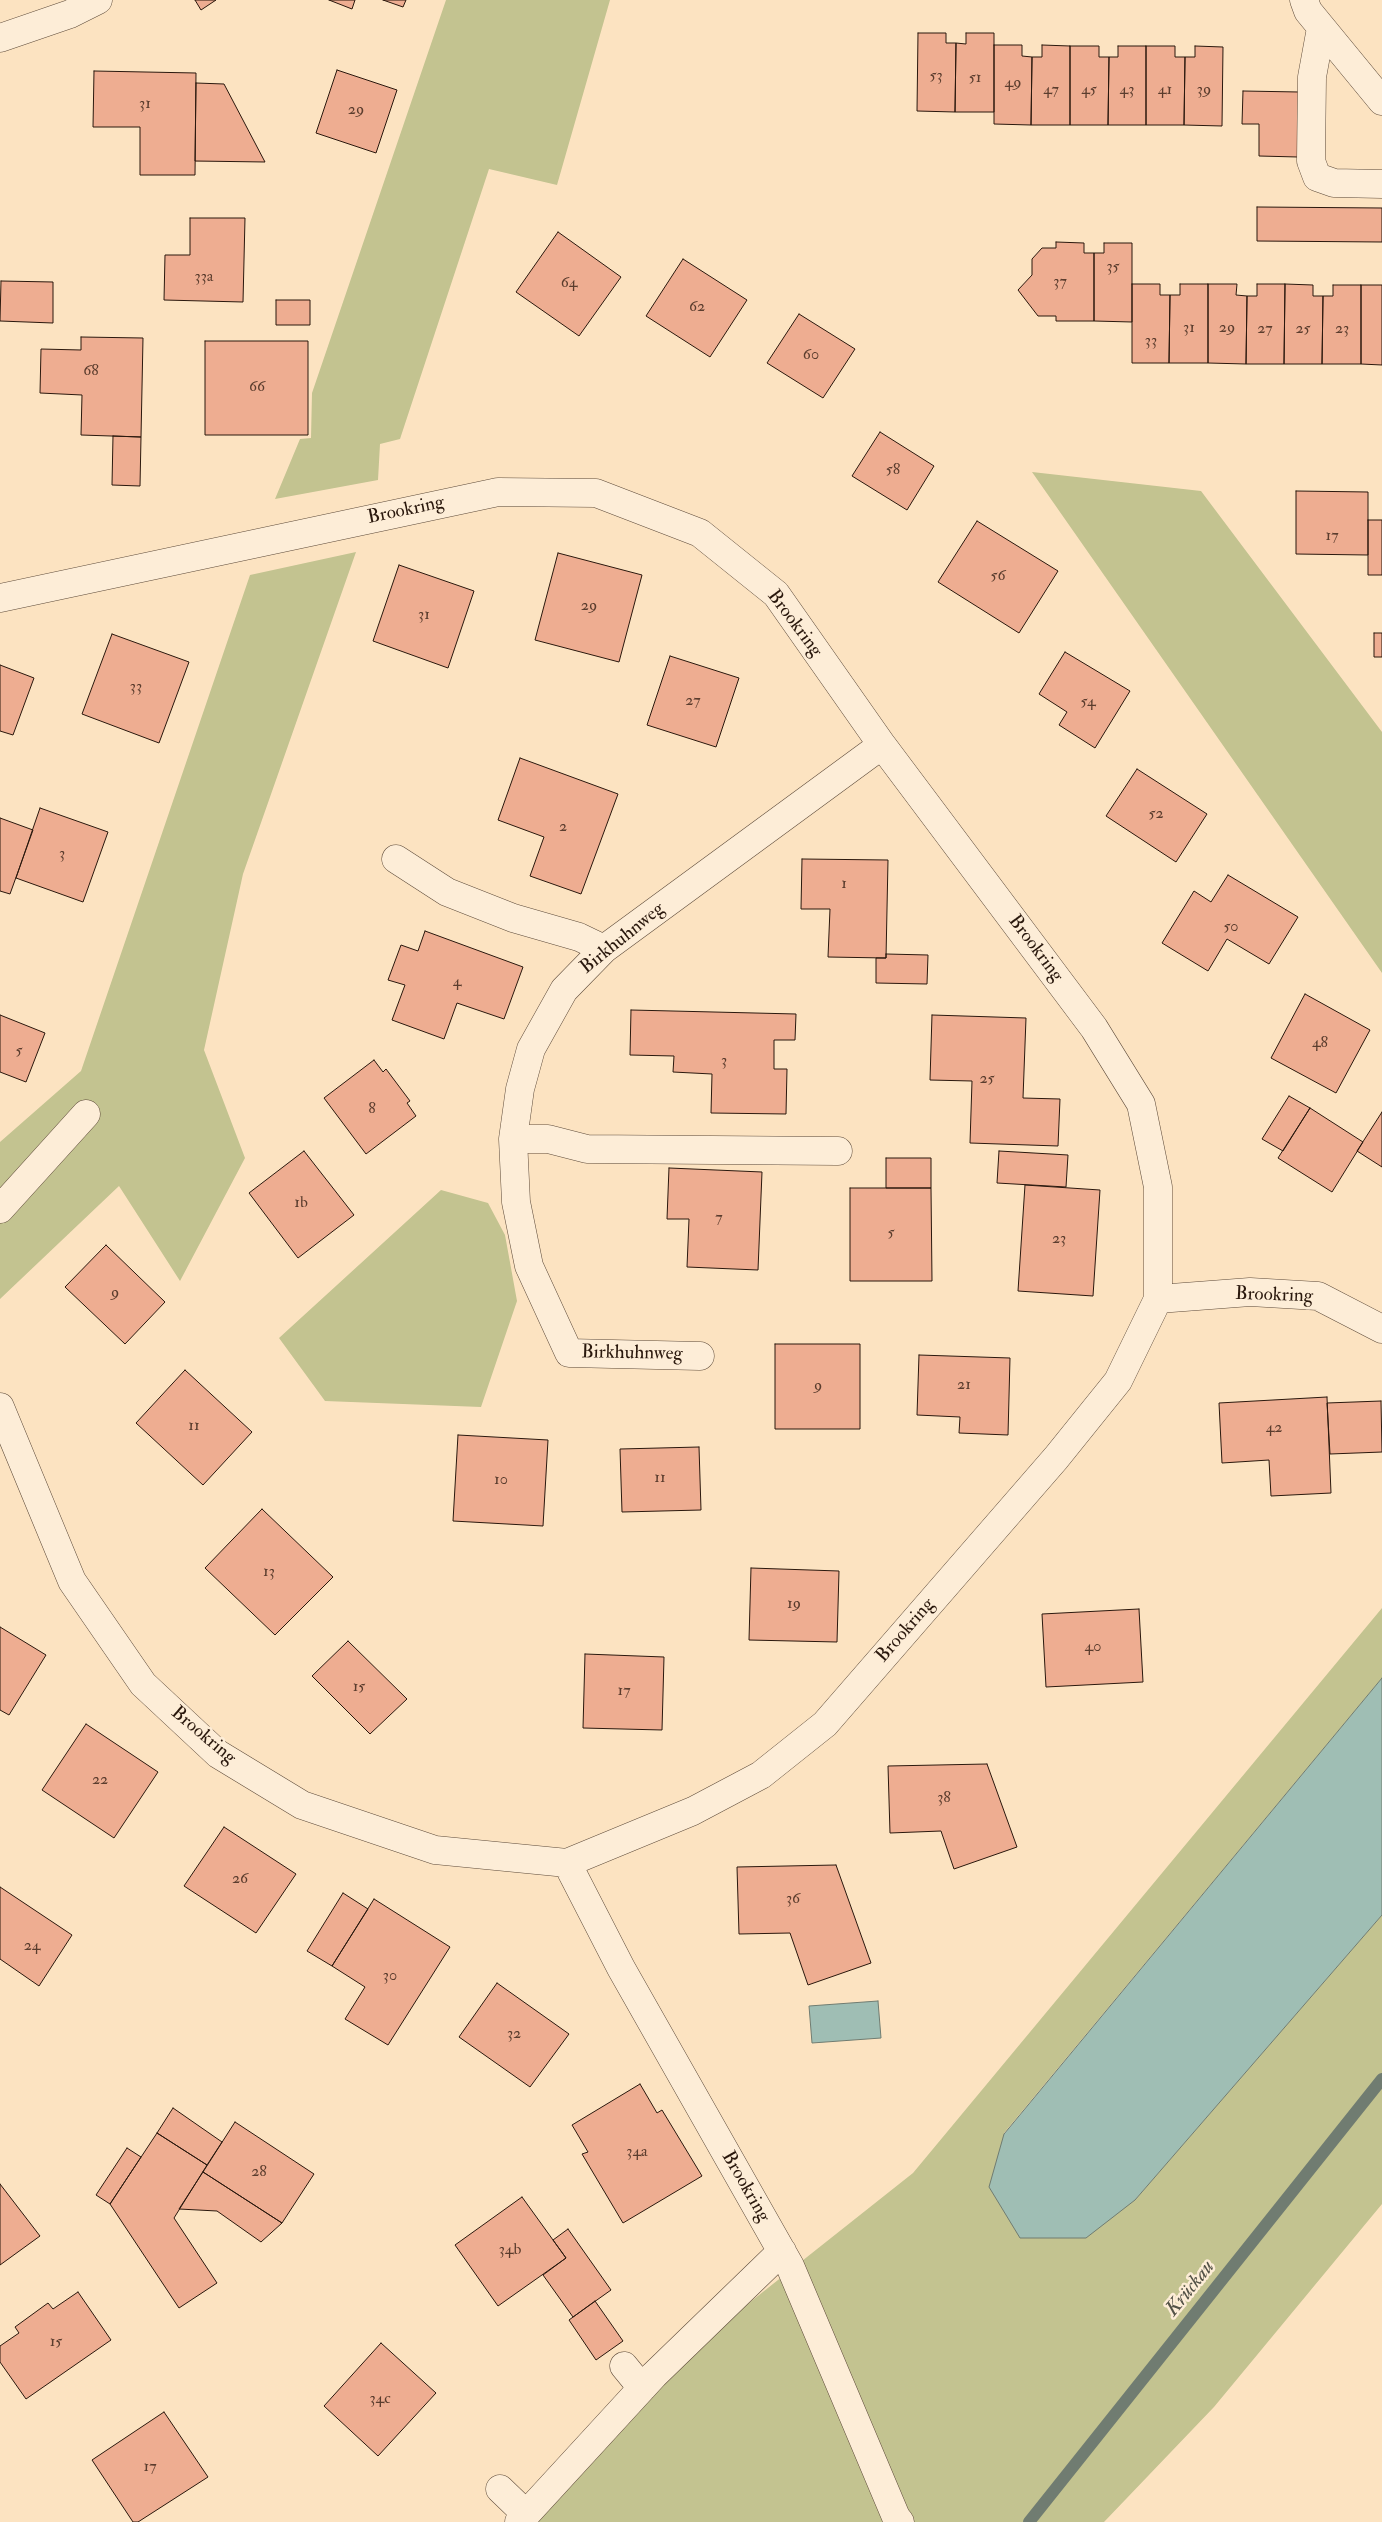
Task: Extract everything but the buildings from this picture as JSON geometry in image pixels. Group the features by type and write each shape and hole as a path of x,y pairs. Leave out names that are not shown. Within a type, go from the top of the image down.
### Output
{"street":[{"path":"0,38 70,14 98,0"},
{"path":"1304,0 1308,11 1321,28 1382,101"},
{"path":"1321,28 1312,77 1311,161 1317,177 1334,183 1382,184"},
{"name":"Brookring","path":"0,598 498,492 596,494 700,533 776,594 882,745 1094,1028 1141,1104 1158,1187 1158,1299 1118,1381 1056,1458 825,1724 761,1775 693,1810 567,1863 435,1850 302,1805 218,1754 143,1684 72,1581 0,1407"},
{"name":"Birkhuhnweg","path":"700,1356 568,1353 530,1266 516,1202 513,1139 520,1089 531,1049 564,990 604,949 882,745"},
{"path":"396,859 447,892 513,918 579,937 604,949"},
{"path":"0,1209 86,1114"},
{"path":"513,1139 548,1139 587,1148 838,1151"},
{"name":"Brookring","path":"1158,1299 1250,1292 1318,1296 1382,1328"},
{"name":"Brookring","path":"567,1863 621,1968 782,2251 896,2517 900,2522"},
{"path":"500,2489 523,2518 642,2388 782,2251"},
{"path":"624,2366 642,2388"}],"green space":[{"path":"446,0 610,0 557,185 489,169 400,439 380,444 378,480 275,499 300,439 311,438 312,393"},
{"path":"1032,472 1201,491 1382,732 1382,973"},
{"path":"356,552 243,874 204,1050 245,1158 180,1281 119,1186 0,1299 0,1142 81,1071 250,575"},
{"path":"441,1190 488,1203 505,1235 517,1301 481,1407 325,1401 279,1338"},
{"path":"1382,1608 1382,1678 1004,2133 1135,2200 1382,1915 1382,2204 1214,2407 1104,2522 529,2522 725,2322 913,2173"}],"water":[{"path":"1382,1678 1382,1915 1135,2200 1086,2238 1020,2238 989,2187 1004,2134"},
{"path":"878,2001 881,2038 812,2043 809,2006"}],"waterway":[{"name":"Krückau","path":"1029,2522 1382,2079"}]}
